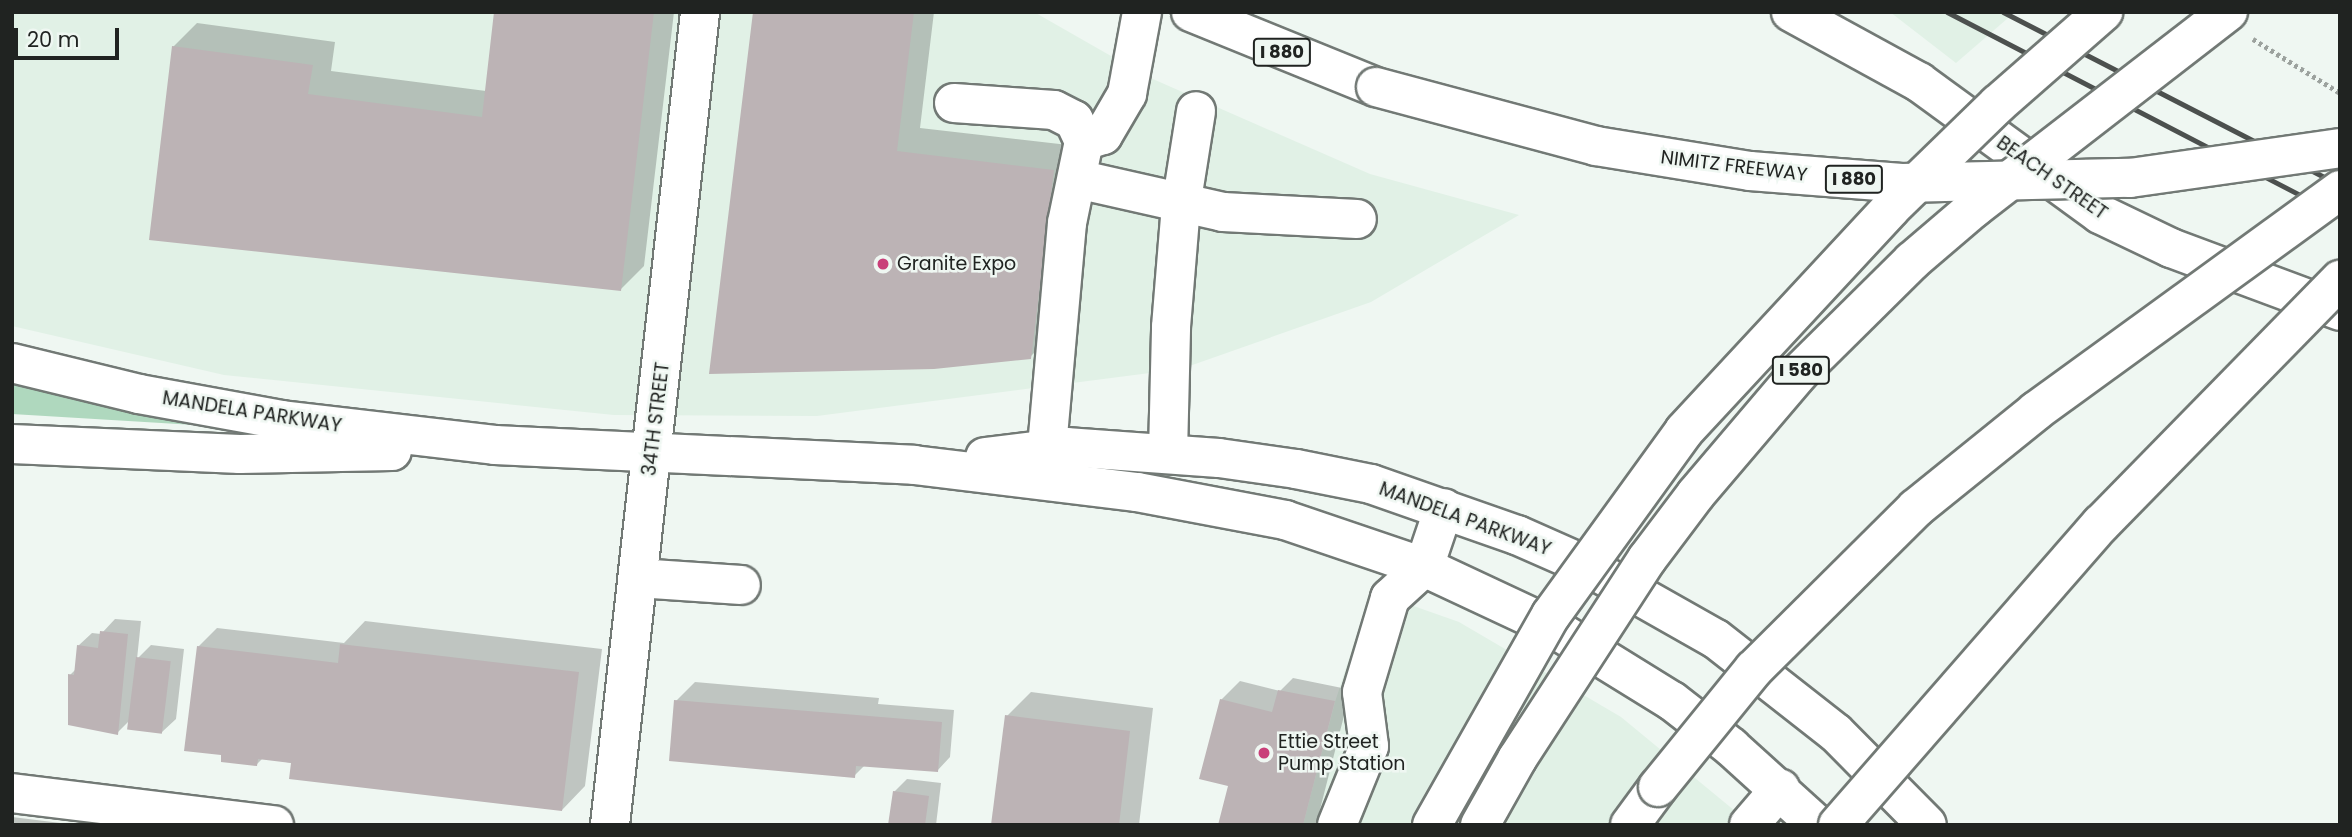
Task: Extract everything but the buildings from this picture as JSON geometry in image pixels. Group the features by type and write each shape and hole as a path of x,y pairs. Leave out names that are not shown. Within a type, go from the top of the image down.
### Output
{"main road":[{"name":"34TH STREET","path":"610,825 700,12"},
{"path":"1084,141 1103,135 1126,94 1142,12"},
{"name":"NIMITZ FREEWAY","path":"1191,12 1376,87 1596,146 1750,171 1902,183 2054,183 2206,170 2340,148"},
{"path":"1432,825 1550,615 1684,431 1908,191 1998,104 2103,12"},
{"name":"BEACH STREET","path":"1805,20 1919,82 2054,183 2137,233 2340,311"},
{"name":"I 580","path":"1480,825 1524,748 1647,559 1704,484 1799,373 1853,316 1974,208 2237,23"},
{"path":"954,103 1054,110 1074,120 1084,141 1067,223 1047,449"},
{"path":"1168,453 1171,327 1182,201 1196,111"},
{"path":"1077,179 1223,212 1357,219"},
{"path":"1630,825 1754,669 1916,508 2036,411 2340,190"},
{"path":"1838,825 2092,533 2340,280"},
{"name":"MANDELA PARKWAY","path":"12,363 139,394 282,420 495,445 914,465 1211,504 1285,520 1424,567 1490,596 1615,663 1672,701 1780,789 1817,825"},
{"name":"MANDELA PARKWAY","path":"12,444 240,454 362,453 495,445"},
{"name":"MANDELA PARKWAY","path":"914,465 1047,449 1168,453 1296,469 1371,484 1444,508 1586,565 1716,639 1836,733 1927,825"},
{"path":"1337,825 1368,746 1362,692 1390,598 1424,567 1444,508"},
{"path":"638,578 741,585"},
{"path":"1749,825 1780,789"},
{"path":"12,793 274,825"}],"path":[{"path":"2237,23 2340,93"}],"shaded area":[{"path":"12,12 1034,12 1146,76 1370,174 1519,215 1371,302 1181,369 817,416 614,415 224,375 12,326"},
{"path":"1890,12 2015,12 1956,63"},
{"path":"1371,591 1459,622 1621,717 1752,825 1303,825 1335,702"}],"green space":[{"path":"12,371 211,426 12,414"}],"railway":[{"path":"1947,12 2340,216"},
{"path":"2003,12 2340,185"}],"place":[{"name":"Granite Expo","path":"883,264"},
{"name":"Ettie Street Pump Station","path":"1264,753"}]}
